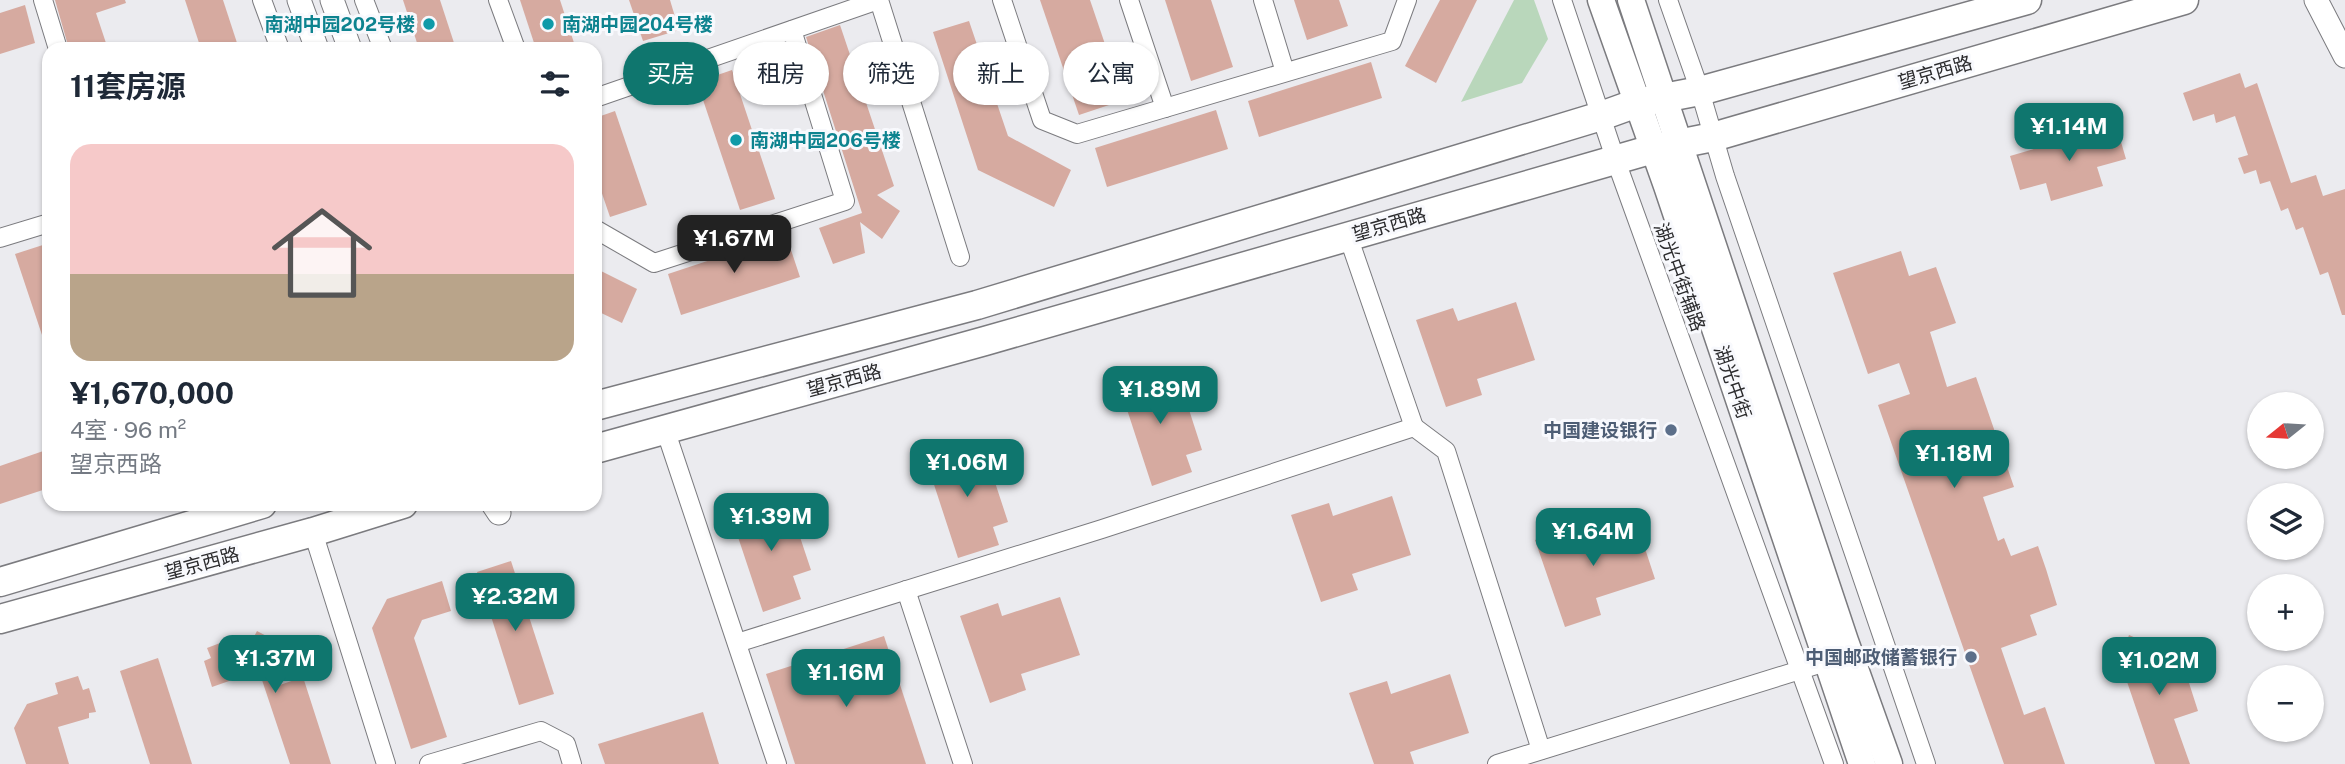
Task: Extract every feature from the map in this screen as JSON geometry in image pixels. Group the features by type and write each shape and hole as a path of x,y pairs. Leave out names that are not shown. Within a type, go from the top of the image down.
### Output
{"main road":[{"name":"湖光中街","path":"1601,0 1862,764"},
{"name":"湖光中街","path":"1631,0 1845,641 1889,764"},
{"name":"望京西路","path":"602,404 977,305 1637,103 1700,91 2027,0"},
{"name":"望京西路","path":"602,447 985,341 1653,149 1713,137 2184,0"},
{"name":"望京西路","path":"0,582 238,511"},
{"name":"望京西路","path":"0,619 313,533 382,511"}],"street":[{"path":"43,0 56,42"},
{"path":"262,0 277,42"},
{"path":"299,0 314,42"},
{"path":"332,0 347,42"},
{"path":"364,0 380,42"},
{"path":"498,0 513,42"},
{"path":"602,97 878,0 960,257"},
{"path":"1002,0 1042,120 1077,134 1392,41 1407,0"},
{"path":"1129,0 1165,108"},
{"path":"1263,0 1284,72"},
{"name":"湖光中街辅路","path":"1562,0 1616,161 1834,764"},
{"path":"1668,0 1700,91 1725,176 1926,764"},
{"path":"2316,0 2345,55"},
{"path":"602,233 654,263 845,201 792,30"},
{"path":"0,238 42,225"},
{"path":"1348,236 1413,428 1446,451 1541,750"},
{"path":"737,643 1413,428"},
{"path":"665,429 777,764"},
{"path":"313,533 386,764"},
{"path":"906,590 963,764"},
{"path":"1497,764 1826,662"},
{"path":"429,764 541,731 566,744 572,764"}],"green space":[{"path":"1514,0 1534,0 1548,39 1522,83 1461,102"}],"building":[{"path":"55,0 125,0 126,3 96,13 106,42 67,42"},
{"path":"185,0 223,0 237,42 199,42"},
{"name":"南湖中园202号楼","path":"403,0 440,0 454,42 417,42"},
{"name":"南湖中园204号楼","path":"520,0 560,0 574,42 534,42"},
{"path":"629,0 670,0 679,30 643,41"},
{"path":"1040,0 1090,0 1104,42 1063,42 1063,68"},
{"path":"1165,0 1211,0 1233,67 1191,81"},
{"path":"1294,0 1339,0 1348,26 1307,40"},
{"path":"1440,0 1477,0 1436,83 1405,66"},
{"path":"25,5 35,43 0,54 0,13"},
{"path":"969,21 976,42 953,42 953,93 939,50 939,42 936,42 933,32"},
{"path":"840,25 846,42 843,42 843,105 867,105 894,186 877,195 900,211 882,239 860,222 865,253 833,264 819,228 862,213 828,105 829,42 808,42 806,37"},
{"path":"1371,62 1382,98 1259,137 1248,101"},
{"name":"南湖中园206号楼","path":"732,70 733,105 744,105 775,199 740,210 705,105 719,105 719,74"},
{"path":"2240,73 2245,88 2257,83 2291,183 2316,175 2323,196 2345,189 2345,315 2342,315 2328,272 2320,275 2303,227 2296,230 2288,208 2281,211 2270,181 2260,184 2256,170 2244,174 2238,158 2248,155 2235,116 2216,123 2214,114 2193,121 2183,93"},
{"path":"957,105 997,105 1008,136 1071,170 1054,207 978,170"},
{"path":"1076,105 1109,105 1079,115"},
{"path":"1216,110 1228,149 1107,187 1095,148"},
{"path":"615,111 647,205 610,217 602,194 602,116"},
{"path":"2116,125 2126,159 2097,167 2103,186 2051,201 2046,183 2020,190 2010,156"},
{"path":"786,235 800,277 681,315 668,274"},
{"path":"42,245 42,335 15,254"},
{"path":"1901,251 1909,276 1936,267 1956,323 1930,332 1947,387 1976,377 2014,487 1983,497 1998,541 2004,538 2011,556 2038,546 2046,569 2057,605 2030,615 2037,635 2001,648 2024,715 2045,707 2065,764 2004,764 1878,405 1910,394 1899,363 1868,374 1833,273"},
{"path":"602,272 637,289 622,323 602,313"},
{"path":"1516,302 1535,360 1477,379 1482,395 1446,407 1416,320 1453,308 1458,321"},
{"path":"1156,369 1165,394 1182,388 1202,450 1186,455 1192,472 1152,486 1118,382"},
{"path":"963,442 971,467 988,461 1008,522 993,527 999,545 958,558 924,454"},
{"path":"42,451 42,490 0,504 0,466"},
{"path":"1392,496 1411,555 1352,574 1358,590 1321,602 1291,515 1329,503 1333,516"},
{"path":"768,497 776,521 793,516 811,570 793,576 801,599 763,612 729,510"},
{"path":"1636,521 1655,579 1596,598 1601,615 1565,627 1535,540 1573,527 1577,540"},
{"path":"511,561 554,694 519,705 477,572"},
{"path":"442,581 451,611 422,620 414,638 447,737 411,749 372,628 387,599"},
{"path":"1060,597 1080,655 1021,674 1026,690 990,703 960,616 998,603 1002,616"},
{"path":"257,631 291,649 274,687 303,677 331,764 290,764 262,680 249,674 212,687 204,661 211,658 207,648 228,640 236,671"},
{"path":"2129,635 2181,658 2198,711 2174,719 2190,764 2155,764 2122,667 2118,665"},
{"path":"884,636 926,764 795,764 766,674"},
{"path":"158,658 192,764 150,764 120,671"},
{"path":"1450,674 1469,733 1410,752 1414,764 1374,764 1349,693 1387,681 1391,694"},
{"path":"78,676 83,690 89,688 96,712 89,713 89,718 58,727 69,764 26,764 14,728 27,704 58,694 55,683"},
{"path":"703,712 719,764 605,764 598,744"}],"place":[{"name":"南湖中园202号楼","path":"429,24"},
{"name":"南湖中园204号楼","path":"548,24"},
{"name":"南湖中园206号楼","path":"736,140"},
{"name":"中国建设银行","path":"1671,430"},
{"name":"中国邮政储蓄银行","path":"1971,657"}]}
